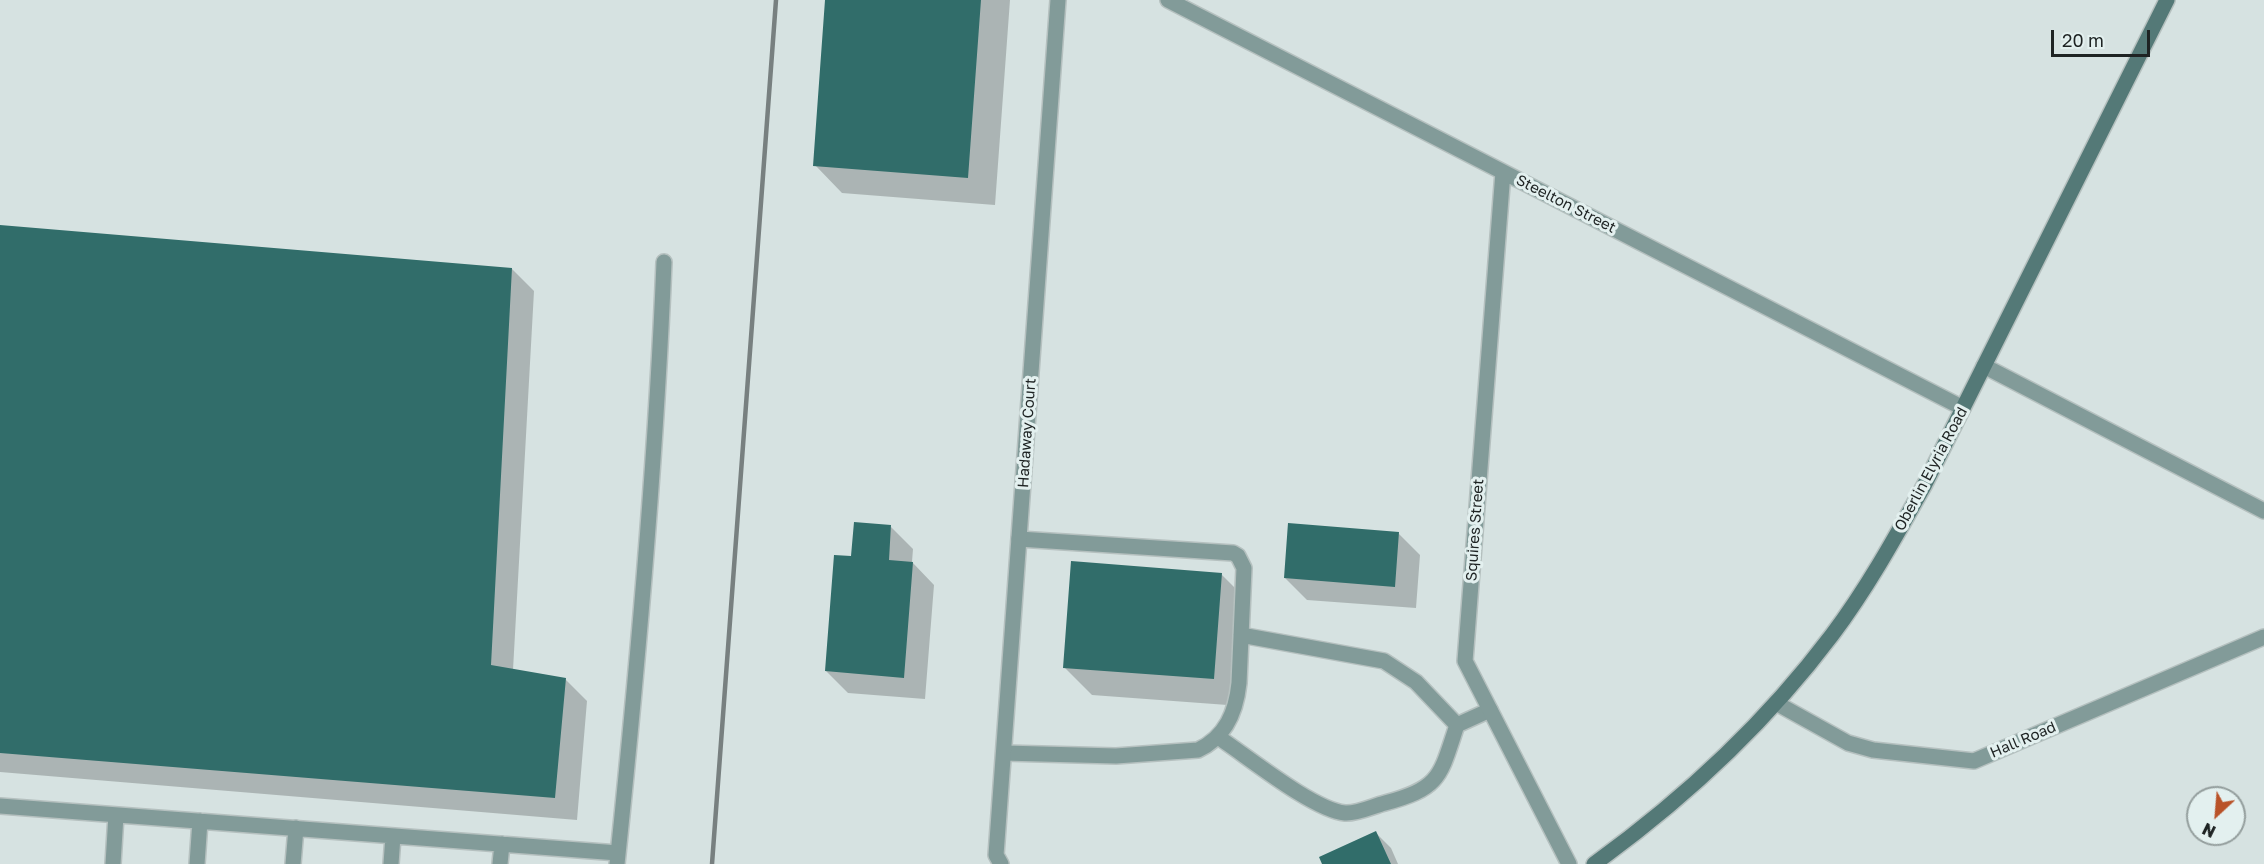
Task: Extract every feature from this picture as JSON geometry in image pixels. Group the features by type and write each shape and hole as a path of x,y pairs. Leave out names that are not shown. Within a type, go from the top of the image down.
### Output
{"main road":[{"name":"Oberlin Elyria Road","path":"1594,864 1647,825 1714,767 1776,704 1832,635 1882,562 1963,408 2166,0"}],"street":[{"name":"Hadaway Court","path":"1001,864 996,855 1058,0"},
{"name":"Steelton Street","path":"1168,0 1963,408"},
{"name":"Squires Street","path":"1503,172 1465,662 1569,864"},
{"path":"0,806 501,844 617,858 634,702 658,407 664,262"},
{"path":"1984,366 2264,511"},
{"path":"1004,753 1116,756 1198,750 1218,737 1237,701 1244,568 1242,561 1233,553 1019,539"},
{"path":"1241,635 1383,661 1416,682 1457,725"},
{"name":"Hall Road","path":"1776,704 1848,743 1873,750 1974,761 2264,637"},
{"path":"1218,737 1317,803 1347,813 1407,797 1436,781 1442,771 1457,725 1490,710"},
{"path":"113,864 116,815"},
{"path":"197,864 200,821"},
{"path":"293,864 296,828"},
{"path":"391,864 393,836"},
{"path":"500,864 501,844"}],"building":[{"path":"825,0 981,0 968,178 813,166"},
{"path":"0,225 512,268 491,665 566,678 555,798 0,753"},
{"path":"854,522 891,525 889,560 913,562 904,678 825,671 834,555 851,556"},
{"path":"1288,523 1399,532 1395,587 1284,578"},
{"path":"1071,561 1222,573 1214,679 1063,668"},
{"path":"1376,831 1391,864 1322,864 1319,857"}],"railway":[{"path":"712,864 776,0"}]}
